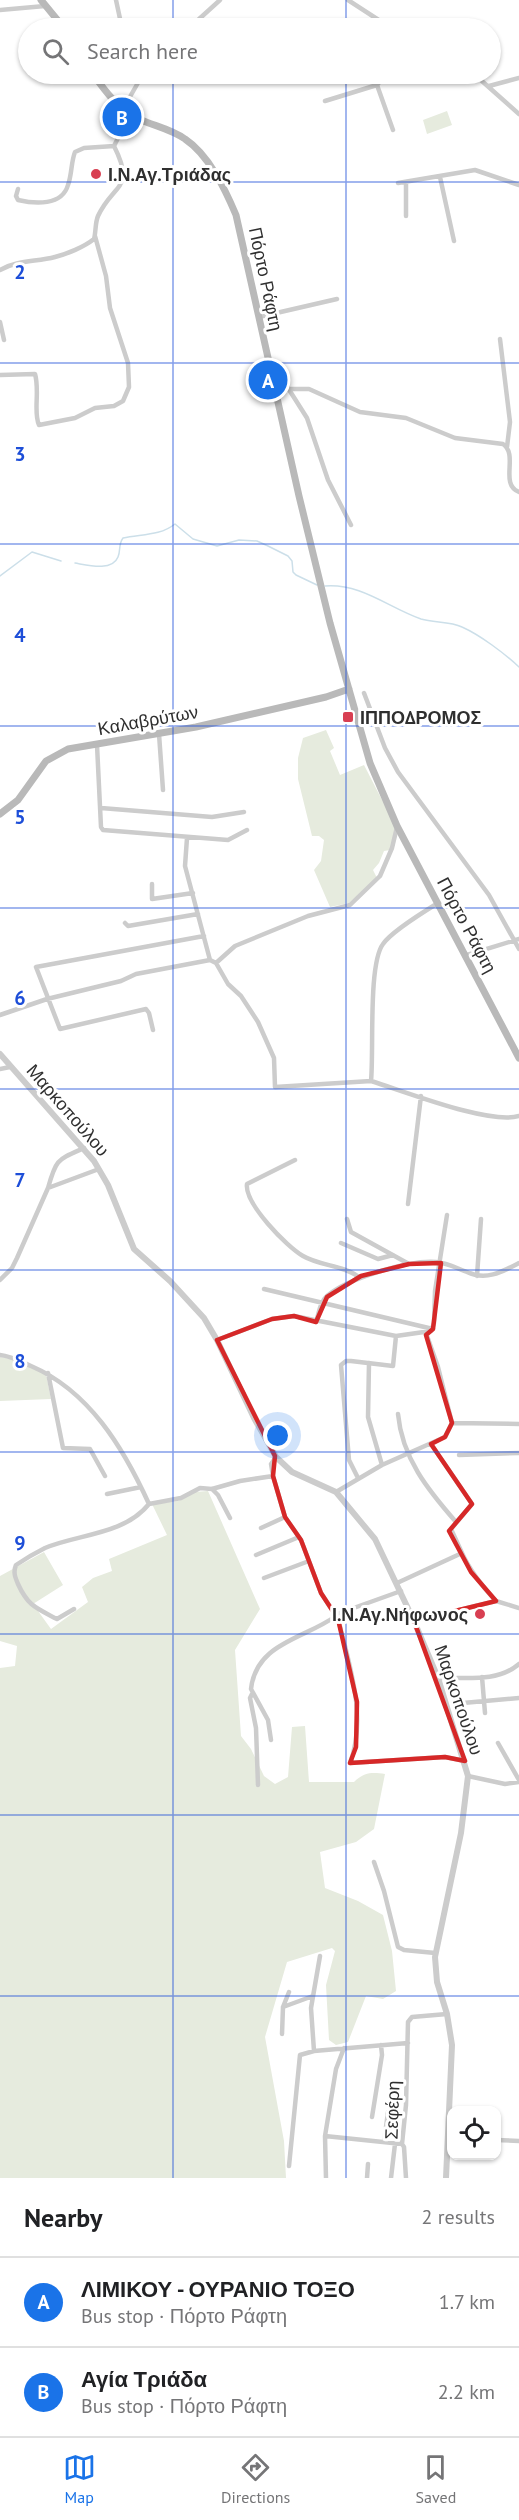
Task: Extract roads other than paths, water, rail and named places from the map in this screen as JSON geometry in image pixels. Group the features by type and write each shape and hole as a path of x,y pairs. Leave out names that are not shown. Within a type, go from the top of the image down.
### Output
{"main road":[{"path":"43,3 56,18"},
{"name":"Πόρτο Ράφτη","path":"100,84 130,114 177,134 191,143 203,156 236,215 274,389 365,764 519,1058"},
{"name":"Πόρτο Ράφτη","path":"348,691 354,704 370,763 388,807"},
{"name":"Καλαβρύτων","path":"0,814 18,800 46,761 68,749 159,734 348,691"}],"street":[{"path":"116,0 120,18"},
{"path":"200,18 220,0"},
{"path":"348,0 376,18"},
{"path":"0,10 43,3"},
{"path":"501,83 519,78"},
{"path":"123,109 137,84"},
{"path":"486,84 519,114"},
{"path":"489,86 496,84"},
{"path":"325,100 377,85 393,130"},
{"path":"114,146 130,114"},
{"path":"18,189 16,196 21,201 43,203 59,198 68,187 75,152 84,148 114,146"},
{"path":"0,375 35,374 39,397 36,417 39,425 75,418 95,408 114,406 123,401 129,387 128,363 110,308 106,276 95,236 98,217 106,202 121,185 123,164 114,146"},
{"path":"398,183 475,170 519,185"},
{"path":"440,177 454,241"},
{"path":"406,182 406,216"},
{"path":"0,270 30,260 55,257 89,243 95,236"},
{"path":"259,317 337,299"},
{"path":"0,322 4,340"},
{"path":"500,339 510,422 507,447 510,484 514,490 519,492"},
{"path":"288,388 307,418 328,480 351,525"},
{"path":"274,389 309,389 360,412 406,418 455,438 503,444 507,447"},
{"path":"364,693 385,748 398,772 489,895 519,949"},
{"path":"354,704 366,699"},
{"path":"159,734 164,790"},
{"path":"97,745 103,830 232,840 247,830"},
{"path":"101,808 212,817 244,812"},
{"path":"216,963 235,946 308,916 350,905 380,876 392,848 398,826"},
{"path":"187,838 185,866 210,960"},
{"path":"392,848 405,841"},
{"path":"152,884 152,899 193,893"},
{"path":"371,1081 373,993 378,954 387,939 438,903"},
{"path":"189,915 196,905"},
{"path":"136,925 198,914"},
{"path":"153,1030 146,1009 60,1029 36,967 204,936"},
{"path":"467,955 516,940"},
{"path":"0,1015 47,999 121,981 136,974 210,960 216,963 228,984 241,996 258,1022 274,1058 275,1087 338,1081 371,1081 476,1113 511,1118 519,1116"},
{"name":"Μαρκοπούλου","path":"0,1054 99,1168 134,1249 187,1298 217,1340 254,1418 276,1457 292,1473 336,1492 375,1539 414,1621 438,1678 468,1776 461,1833 435,1953 437,1982 447,2014 452,2052 451,2106"},
{"path":"0,1069 10,1066"},
{"path":"408,1204 421,1096"},
{"path":"0,1280 12,1269 48,1188 56,1164 62,1157 84,1148"},
{"path":"295,1160 247,1184 254,1204 265,1221 300,1255 351,1271 359,1277"},
{"path":"48,1188 99,1168"},
{"path":"433,1329 435,1291 447,1215"},
{"path":"347,1219 351,1232 409,1264"},
{"path":"477,1276 481,1220"},
{"path":"341,1243 378,1259 393,1255"},
{"path":"316,1322 327,1297 359,1277 409,1264 441,1263 450,1264 477,1276 493,1276 519,1263"},
{"path":"264,1289 433,1329"},
{"path":"217,1340 272,1319 294,1316 396,1336 426,1334 433,1329"},
{"path":"336,1492 382,1465 445,1437 452,1423 438,1367 426,1334"},
{"path":"358,1478 349,1460 341,1365 346,1361 393,1366 396,1336"},
{"path":"0,1356 15,1358 48,1373 81,1397 129,1461 149,1504"},
{"path":"369,1363 368,1417 382,1465"},
{"path":"48,1373 63,1448 90,1449 105,1476"},
{"path":"398,1414 402,1441 421,1479 456,1522"},
{"path":"452,1423 519,1424"},
{"path":"431,1444 472,1504 450,1532 471,1572 486,1586 496,1601"},
{"path":"459,1455 519,1453"},
{"path":"276,1457 272,1464 273,1476 285,1517 299,1537 321,1593 336,1615 357,1702 356,1747 350,1763 445,1757 465,1761"},
{"path":"74,1609 57,1619 32,1606 25,1600 15,1577 16,1564 45,1548 98,1534 130,1519 149,1504 180,1498 200,1488 212,1490 240,1481 273,1476"},
{"path":"107,1494 141,1487"},
{"path":"212,1490 218,1495 230,1518"},
{"path":"261,1528 285,1517"},
{"path":"256,1555 299,1537"},
{"path":"397,1583 462,1553"},
{"path":"264,1578 309,1562"},
{"path":"258,1785 256,1728 250,1698 255,1671 270,1652 336,1615 401,1591"},
{"path":"414,1621 496,1601 519,1608"},
{"path":"438,1678 504,1675 519,1664"},
{"path":"482,1677 485,1713"},
{"path":"252,1694 268,1720 271,1740"},
{"path":"463,1703 519,1698"},
{"path":"468,1776 506,1784 519,1781 498,1743"},
{"path":"374,1862 398,1947 404,1950 435,1953"},
{"path":"314,2051 311,2028 313,1996 320,1956"},
{"path":"282,2034 283,2007 288,1992"},
{"path":"283,2007 313,1996"},
{"name":"Σεφέρη","path":"406,2178 402,2144 410,2019 447,2014"},
{"path":"289,2166 300,2055 314,2051 408,2043"},
{"path":"372,2117 382,2055 381,2046"},
{"path":"326,2178 325,2136 335,2076 344,2048"},
{"path":"384,2142 388,2112"},
{"path":"325,2136 402,2144"},
{"path":"501,2140 519,2140"},
{"path":"391,2178 395,2144"},
{"name":"Μαρκοπούλου","path":"446,2178 448,2160"},
{"path":"367,2178 368,2164"}],"waterway":[{"path":"75,563 92,566 110,565 118,557 123,538 157,533 175,524 193,539 217,546 239,540 257,541 288,556 292,561 293,572 317,585"},
{"path":"0,576 32,552 61,561"},
{"path":"325,586 351,588 421,619 462,627 492,645 519,667"}],"place":[{"name":"Αγία Τριάδα","path":"122,117"},
{"name":"Ι.Ν.Αγ.Τριάδας","path":"96,174"},
{"name":"ΛΙΜΙΚΟΥ - ΟΥΡΑΝΙΟ ΤΟΞΟ","path":"268,380"},
{"name":"ΙΠΠΟΔΡΟΜΟΣ","path":"348,717"},
{"name":"Ι.Ν.Αγ.Νήφωνος","path":"480,1614"}]}
